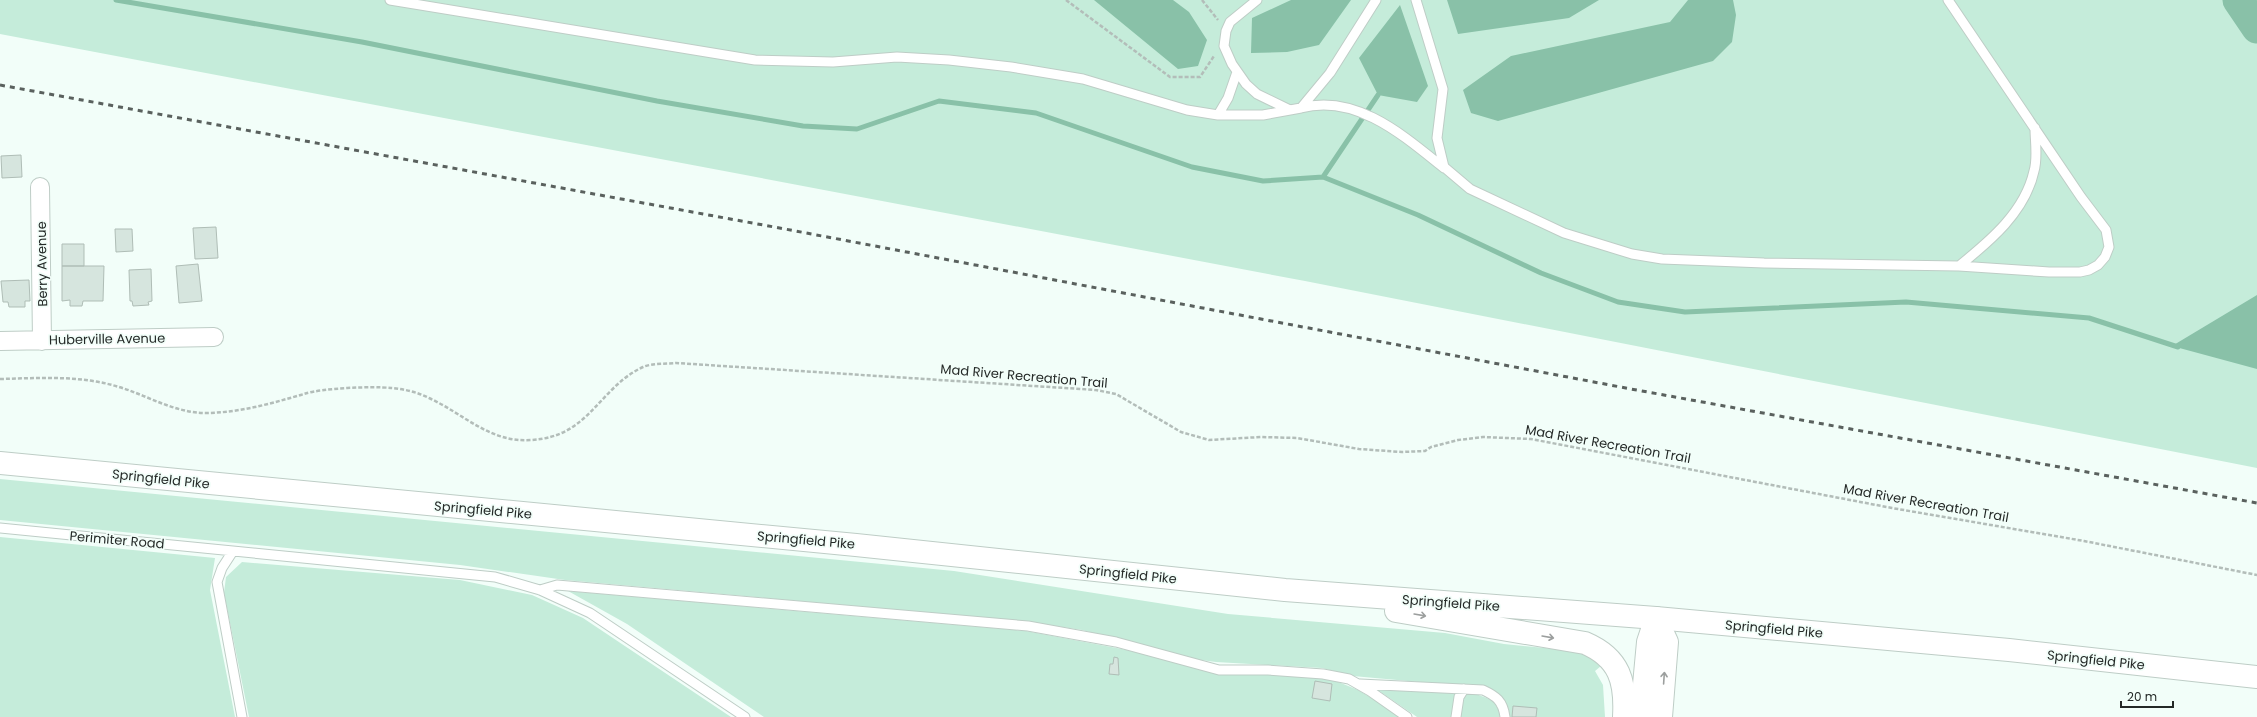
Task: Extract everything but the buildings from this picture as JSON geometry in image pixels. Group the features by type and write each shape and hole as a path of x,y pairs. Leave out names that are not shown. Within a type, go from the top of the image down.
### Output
{"main road":[{"name":"Springfield Pike","path":"0,463 856,545 1285,590 1656,618 2008,650 2257,678"},
{"path":"1285,590 1585,643 1608,656 1617,669 1625,697 1624,717"},
{"path":"1641,717 1648,642 1656,618"},
{"path":"1656,618 1667,642 1662,717"}],"street":[{"name":"Berry Avenue","path":"40,187 42,340"},
{"name":"Huberville Avenue","path":"0,341 214,337"}],"lane":[{"path":"390,0 755,60 833,62 897,57 949,60 1011,67 1083,79 1187,110 1218,115 1263,115 1326,104 1353,110 1395,130 1470,189 1522,215 1564,233 1632,254 1662,259 1764,263 1959,266 2080,272 2089,270 2098,265 2105,257 2109,247 2106,230 2081,197 1948,0"},
{"path":"1257,0 1230,22 1226,31 1224,46 1237,72 1246,84 1257,94 1290,110"},
{"path":"1301,108 1330,73 1376,0"},
{"path":"1416,0 1443,89 1437,138 1439,152 1444,166 1448,171"},
{"path":"1218,115 1228,98 1237,72"},
{"path":"1959,266 2000,231 2014,213 2030,185 2035,170 2035,128"},
{"name":"Perimiter Road","path":"0,528 495,577 540,590 590,613 745,717"},
{"path":"233,551 222,568 217,582 242,717"},
{"path":"540,590 557,585 1028,626 1116,642 1219,670 1268,670 1323,674 1349,679 1407,717"},
{"path":"1358,684 1482,690 1495,696 1502,703 1505,717"},
{"path":"1456,717 1459,697 1464,689"}],"path":[{"path":"1066,0 1170,77 1200,77 1213,57 1226,31 1202,0"},
{"name":"Mad River Recreation Trail","path":"0,379 88,380 119,387 172,408 207,413 244,410 304,394 355,388 389,387 411,391 430,398 496,436 530,440 542,439 568,431 592,413 619,382 644,367 676,363 1096,390 1116,394 1181,432 1209,440 1261,437 1297,438 1358,448 1402,452 1425,451 1431,447 1458,440 1483,437 1531,439 1892,508 2077,540 2257,575"}],"shaded area":[{"path":"0,0 2257,0 2257,468 1305,281 0,34"},
{"path":"1094,0 1173,0 1189,12 1207,40 1198,66 1178,69"},
{"path":"1291,0 1351,0 1319,45 1287,52 1251,53 1252,18"},
{"path":"1447,0 1599,0 1569,18 1458,34"},
{"path":"1688,0 1733,0 1736,15 1732,42 1713,61 1498,121 1471,113 1463,90 1511,56 1670,22"},
{"path":"1400,5 1428,86 1417,102 1378,95 1359,58"},
{"path":"2257,295 2257,369 2172,346"},
{"path":"0,479 954,571 1228,614 1445,633 1504,644 1576,651 1587,654 1601,666 1595,671 1603,685 1605,717 1510,717 1505,702 1495,693 1485,688 1353,676 1322,668 1216,662 1193,659 1082,630 1023,621 565,580 460,565 0,520"},
{"path":"0,537 215,558 210,590 235,717 0,717"},
{"path":"242,562 460,580 532,595 583,618 731,717 249,717 224,593 226,577"},
{"path":"568,591 1026,631 1127,650 1224,675 1298,675 1336,681 1358,690 1403,717 764,717 627,624"},
{"path":"1372,686 1450,690 1479,695 1494,702 1500,717 1417,717"}],"waterway":[{"path":"116,0 362,42 657,101 803,126 857,129 939,101 1036,113 1192,167 1263,181 1323,177 1418,215 1541,273 1618,302 1685,312 1906,302 2089,318 2178,347"},
{"path":"2238,0 2257,28"},
{"path":"1323,177 1378,95"}],"railway":[{"path":"0,85 785,229 1631,389 2257,503"}]}
